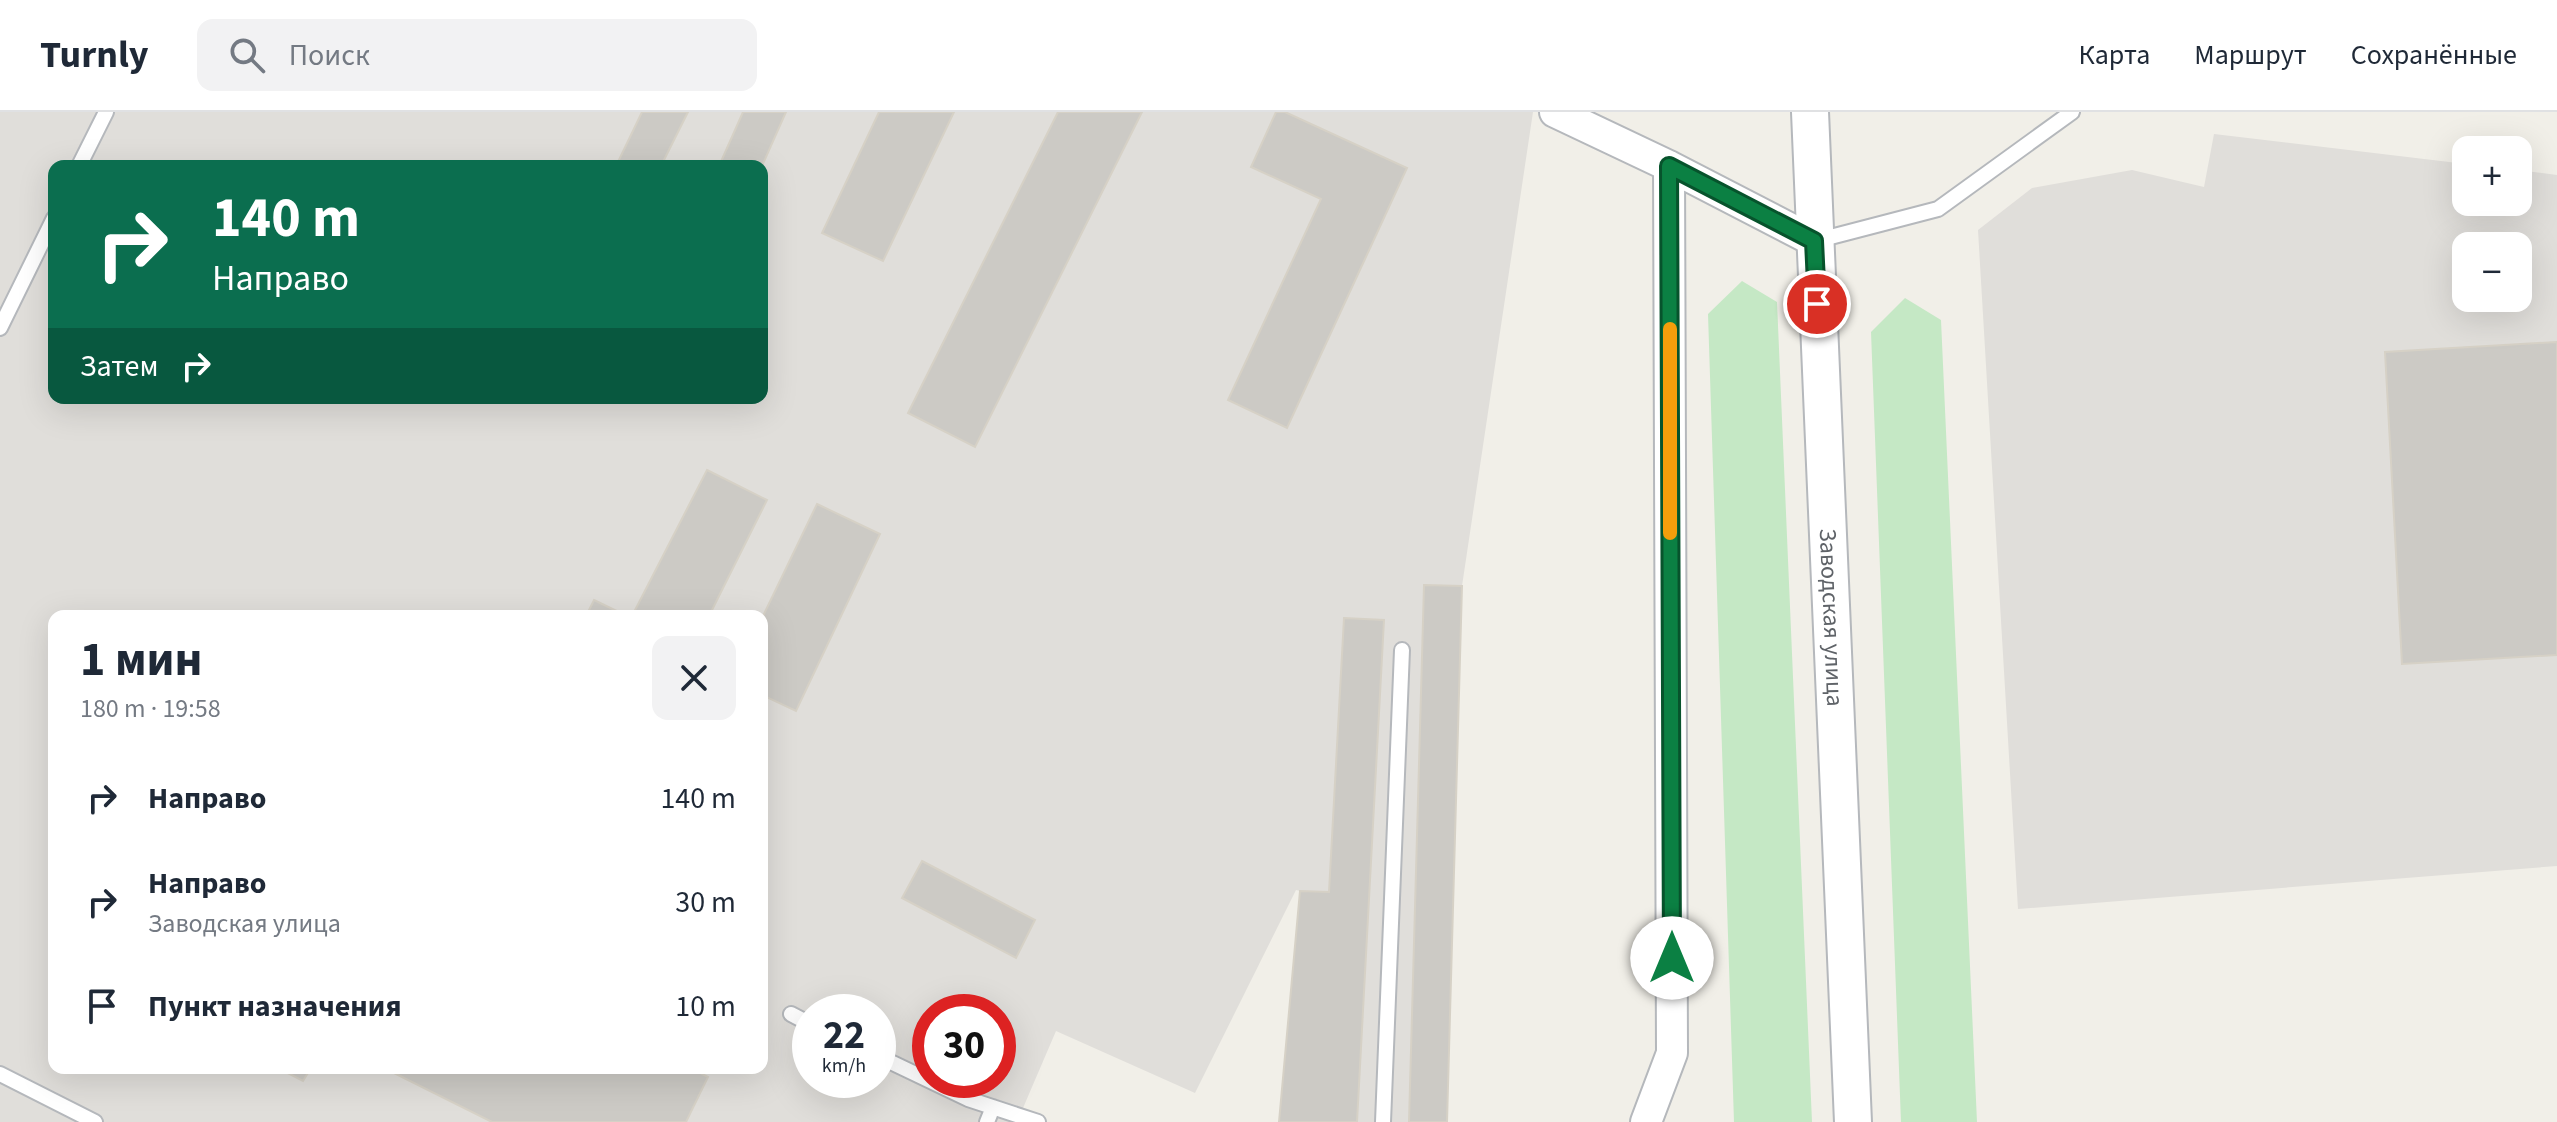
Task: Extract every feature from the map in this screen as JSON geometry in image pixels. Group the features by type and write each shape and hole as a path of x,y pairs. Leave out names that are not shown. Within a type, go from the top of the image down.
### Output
{"street":[{"path":"1555,112 1669,166 1814,241"},
{"name":"Заводская улица","path":"1810,112 1853,1122"},
{"path":"1646,1122 1672,1053 1669,166"}],"lane":[{"path":"82,160 106,112"},
{"path":"1814,241 1938,209 2072,112"},
{"path":"0,328 48,230"},
{"path":"1383,1122 1402,650"},
{"path":"896,1065 968,1099 1038,1122"},
{"path":"0,1074 95,1122"},
{"path":"987,1122 993,1107"}],"shaded area":[{"path":"0,112 1533,112 1462,586 1447,1122 1279,1122 1300,891 1296,890 1195,1093 1056,1031 1017,1122 0,1122"},
{"path":"2214,134 2452,162 2452,216 2532,216 2532,172 2557,175 2557,866 2018,909 1978,230 2032,188 2132,170 2204,187"}],"green space":[{"path":"1742,281 1777,302 1812,1122 1734,1122 1708,314"},
{"path":"1905,298 1941,320 1977,1122 1901,1122 1871,332"}],"building":[{"path":"642,112 688,112 664,160 619,160"},
{"path":"743,112 786,112 765,160 722,160"},
{"path":"879,112 954,112 883,261 822,233"},
{"path":"1058,112 1142,112 975,447 908,413"},
{"path":"1276,112 1285,112 1407,168 1287,428 1228,400 1321,199 1251,167"},
{"path":"2557,342 2557,655 2402,664 2385,352"},
{"path":"707,470 767,500 712,610 635,610"},
{"path":"817,504 880,534 796,711 768,698 766,610"},
{"path":"1424,585 1462,586 1447,1122 1409,1122"},
{"path":"594,600 615,610 589,610"},
{"path":"1344,618 1384,620 1357,1122 1279,1122 1300,891 1329,892"},
{"path":"922,861 1035,920 1016,958 902,898"},
{"path":"290,1074 307,1074 303,1081"},
{"path":"396,1074 702,1074 708,1077 686,1122 492,1122"}],"slow traffic":[{"path":"1670,329 1670,533"}],"route":[{"path":"1672,958 1669,166 1814,241 1817,304"}]}
